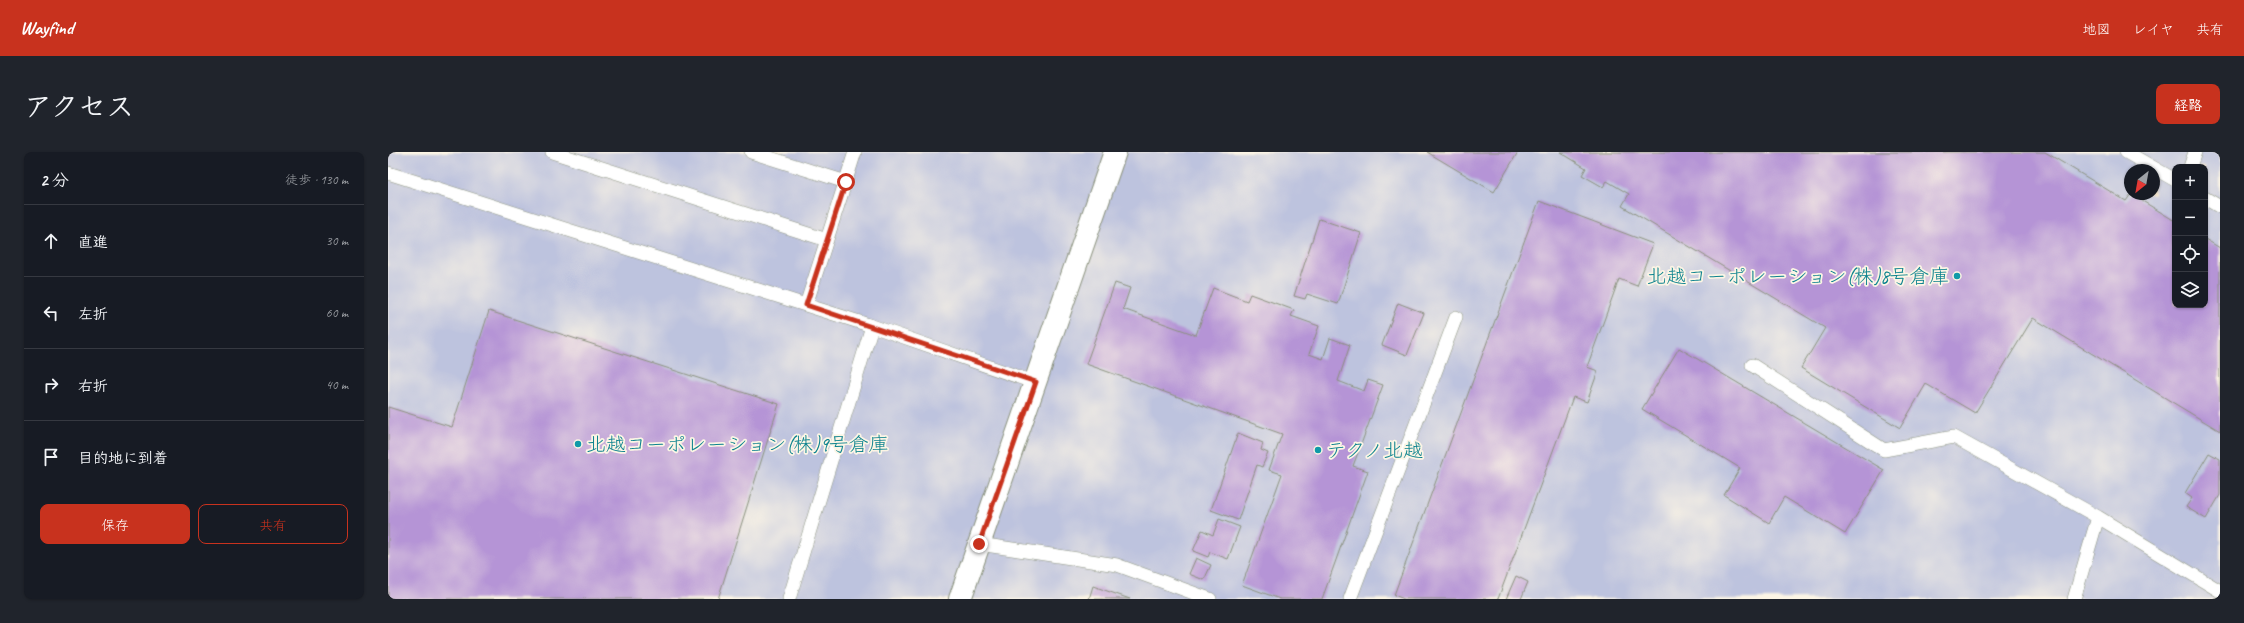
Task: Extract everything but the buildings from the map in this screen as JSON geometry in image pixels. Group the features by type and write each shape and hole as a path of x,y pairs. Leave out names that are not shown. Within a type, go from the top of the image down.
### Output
{"street":[{"path":"960,599 1115,152"}],"lane":[{"path":"552,152 827,240"},
{"path":"751,152 846,182"},
{"path":"806,305 855,152"},
{"path":"2126,152 2172,178"},
{"path":"2191,164 2195,152"},
{"path":"388,173 872,326 1036,382"},
{"path":"2208,200 2220,207"},
{"path":"1350,599 1456,317"},
{"path":"789,599 872,326"},
{"path":"1752,365 1884,450 1954,437 2098,517 2220,591"},
{"path":"2074,599 2098,517"},
{"path":"979,544 1117,565 1210,599"}],"shaded area":[{"path":"388,152 2220,152 2220,599 388,599"}],"place":[{"name":"北越コーポレーション(株)8号倉庫","path":"1957,276"},
{"name":"北越コーポレーション(株)9号倉庫","path":"578,444"},
{"name":"テクノ北越","path":"1318,450"}],"route":[{"path":"846,182 806,305 1036,382 979,544"}]}
